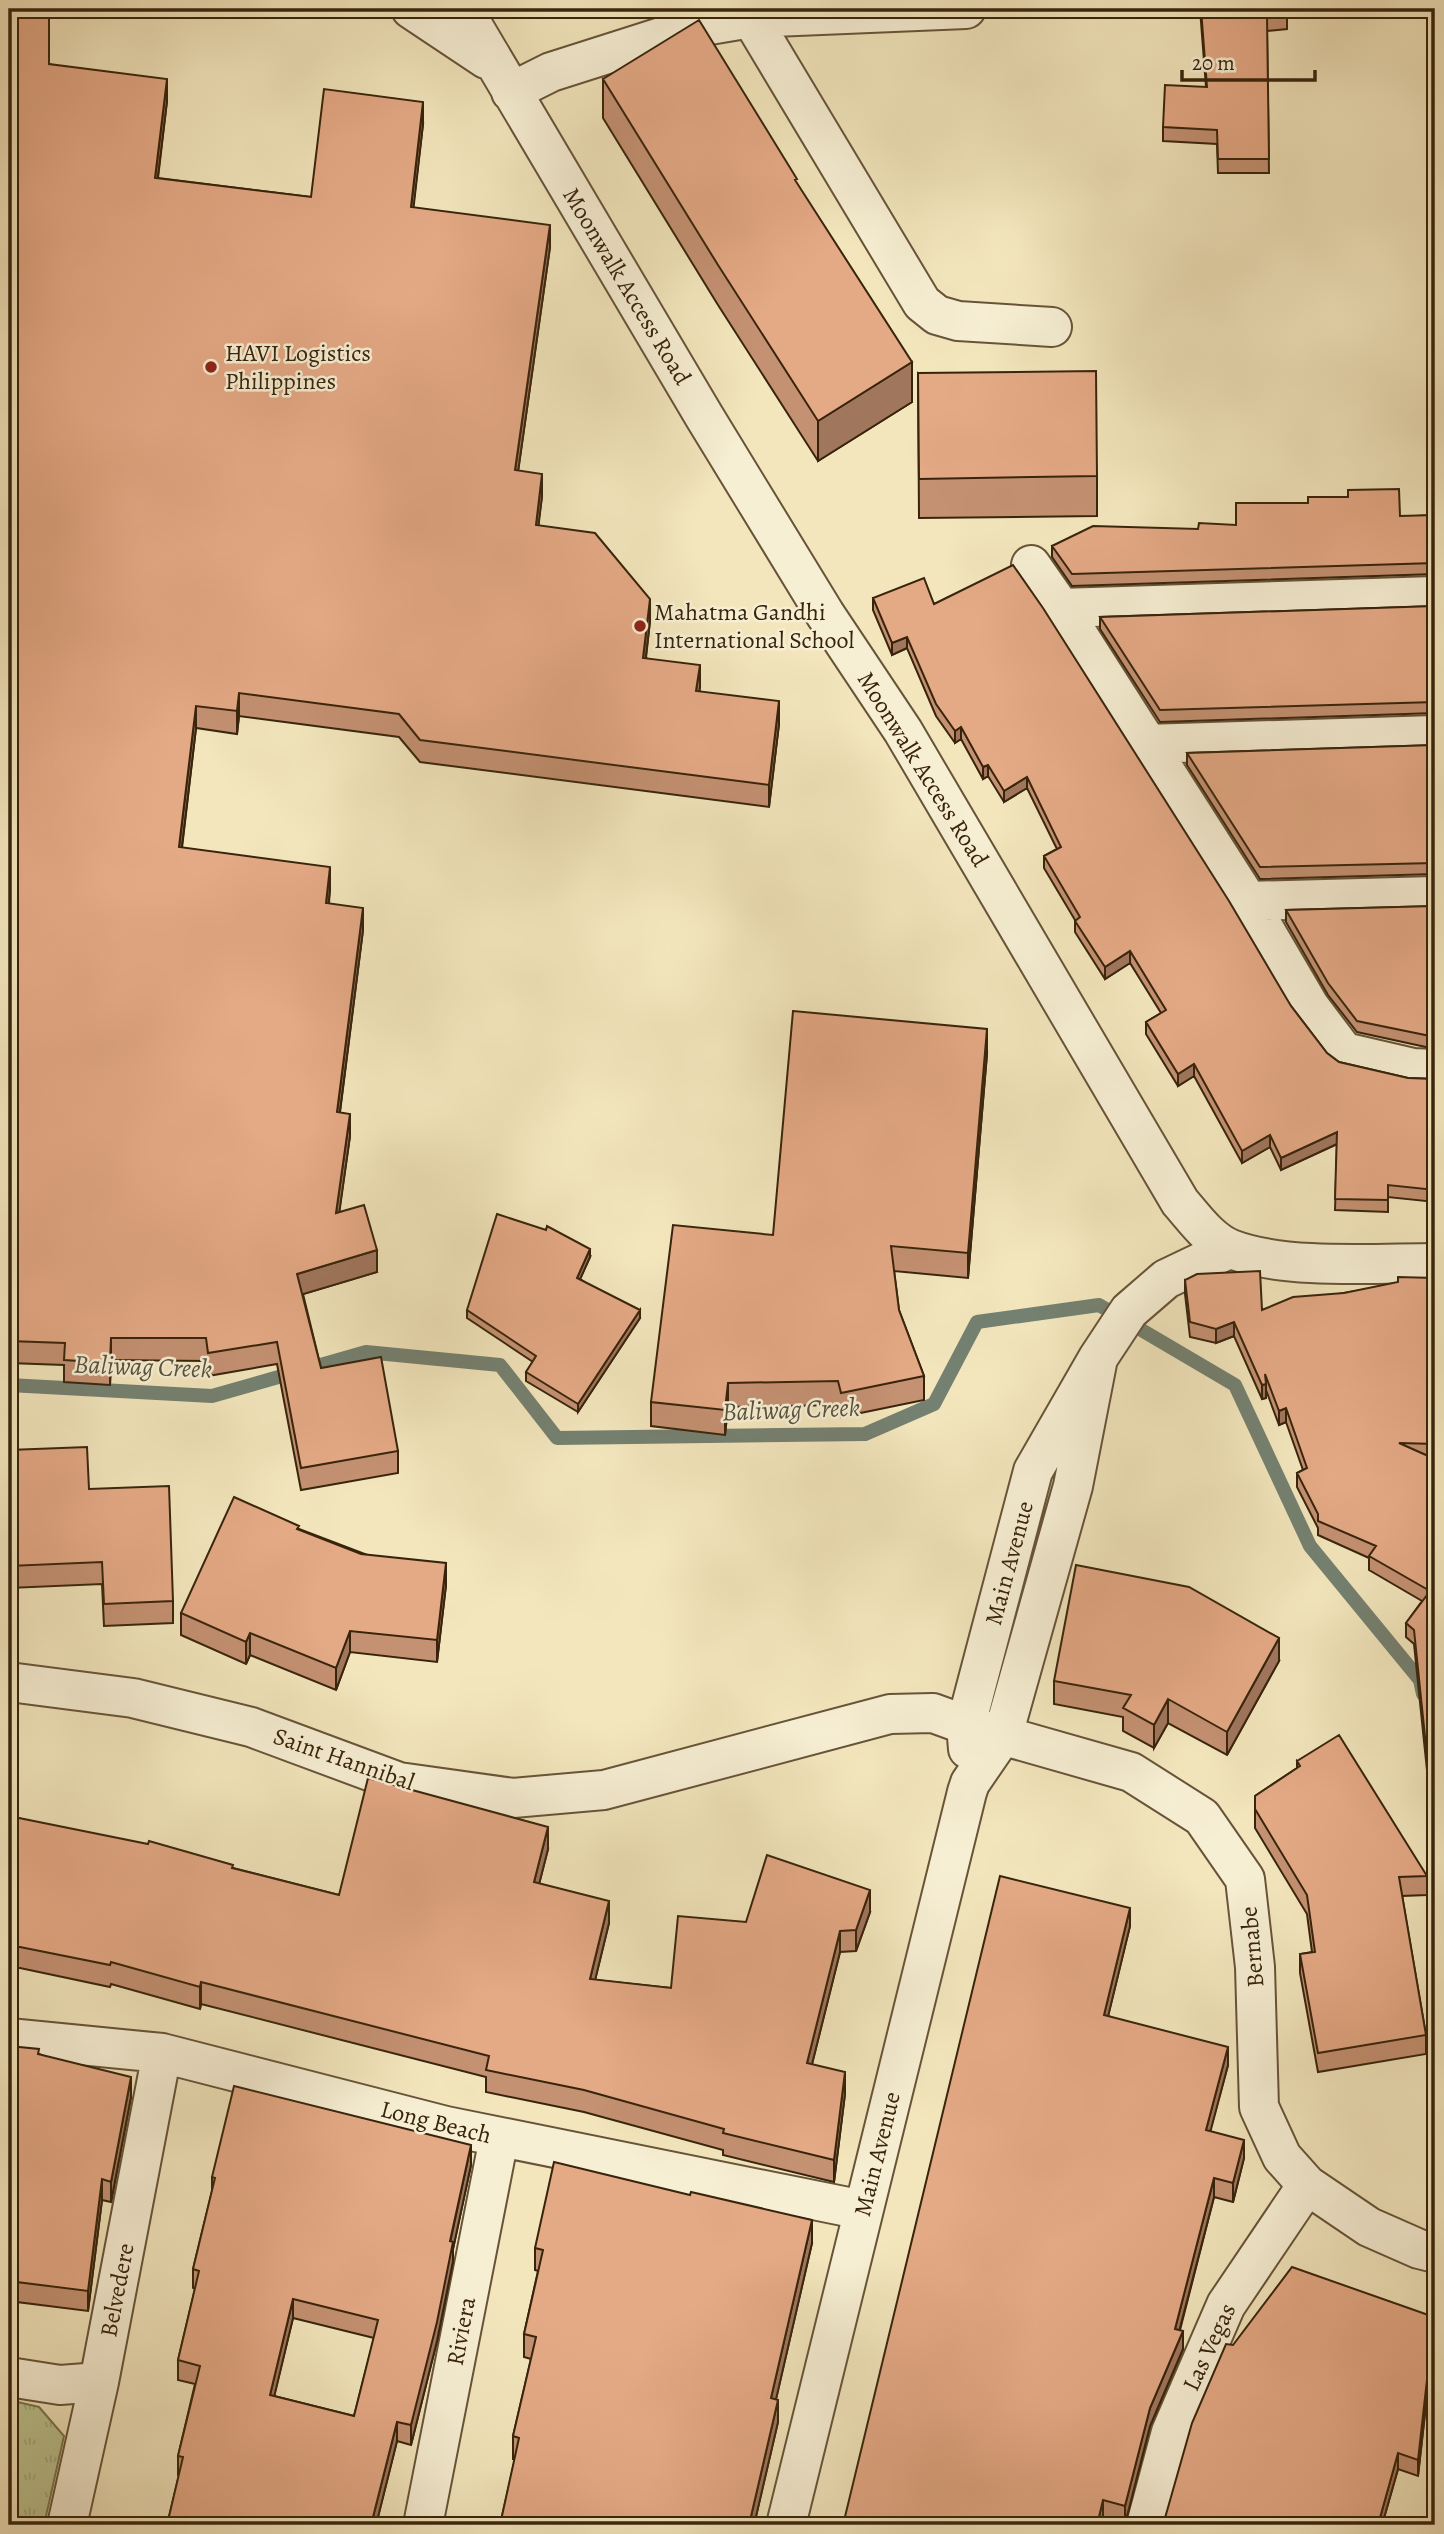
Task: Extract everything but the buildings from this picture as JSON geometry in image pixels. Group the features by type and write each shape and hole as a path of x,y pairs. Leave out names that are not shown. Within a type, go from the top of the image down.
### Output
{"street":[{"name":"Moonwalk Access Road","path":"411,9 504,79"},
{"name":"Moonwalk Access Road","path":"463,9 818,602 903,731 1180,1202 1201,1227 1229,1249"},
{"path":"504,79 551,72 686,29 751,18 966,9"},
{"path":"751,18 922,303 937,315 958,321 1052,327"},
{"path":"1031,565 1248,901 1310,1007 1344,1052 1413,1068 1435,1069"},
{"path":"1061,608 1435,596"},
{"path":"1146,744 1435,735"},
{"path":"1248,901 1435,895"},
{"path":"1229,1249 1264,1258 1299,1262 1435,1263"},
{"name":"Main Avenue","path":"786,2525 970,1783 966,1725 1033,1471 1098,1358 1129,1311 1166,1279 1229,1249"},
{"name":"Main Avenue","path":"970,1783 1003,1735 1073,1486 1098,1358"},
{"name":"Saint Hannibal","path":"9,1682 132,1698 251,1727 399,1782 513,1798 604,1790 890,1714 933,1713 966,1725"},
{"name":"Bernabe","path":"966,1725 1131,1772 1202,1817 1245,1879 1255,1967 1259,2107 1282,2157 1307,2185 1369,2227 1419,2249 1435,2253"},
{"name":"Long Beach","path":"9,2038 162,2053 499,2138 863,2210"},
{"name":"Belvedere","path":"67,2525 99,2382 162,2053"},
{"name":"Riviera","path":"423,2525 499,2138"},
{"name":"Las Vegas","path":"1146,2525 1171,2432 1226,2305 1307,2185"},
{"path":"9,2376 60,2385 99,2382"}],"green space":[{"path":"9,2400 39,2407 64,2436 44,2525 9,2525"}],"waterway":[{"name":"Baliwag Creek","path":"9,1385 212,1396 366,1352 500,1365 557,1438 865,1434 934,1404 977,1322 1099,1305 1235,1385 1310,1546 1420,1680 1423,1694"}],"place":[{"name":"HAVI Logistics Philippines","path":"211,367"},
{"name":"Mahatma Gandhi International School","path":"640,626"}]}
